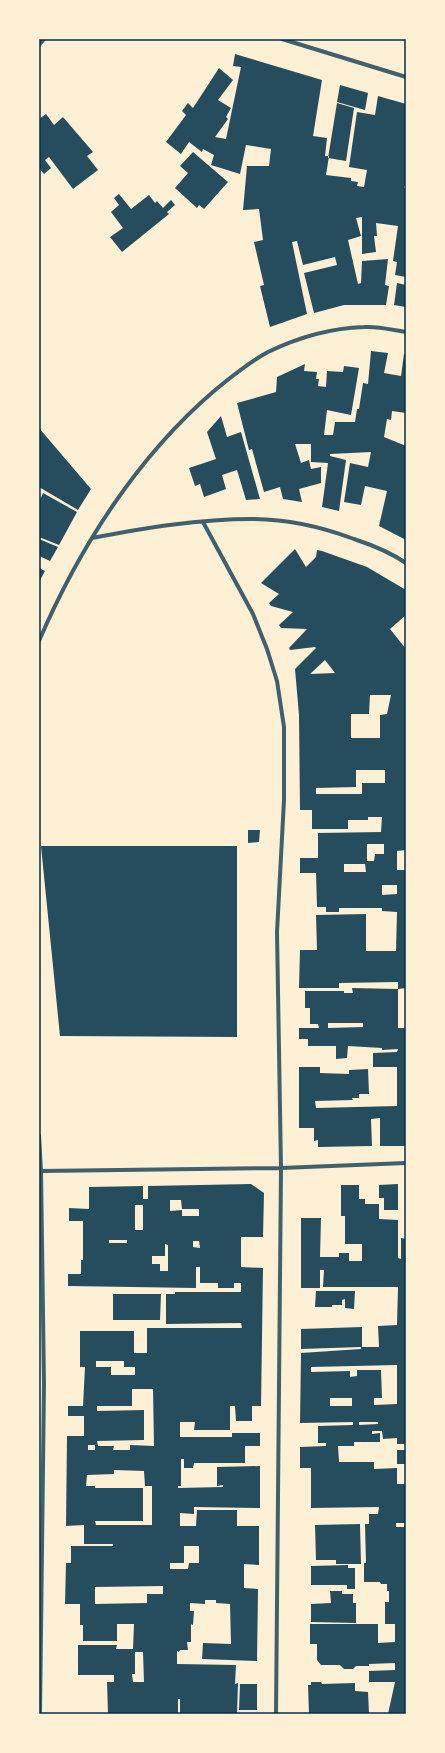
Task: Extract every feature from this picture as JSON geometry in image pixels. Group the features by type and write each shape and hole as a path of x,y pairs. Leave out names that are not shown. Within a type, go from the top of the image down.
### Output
{"street":[{"path":"39,46 44,39"},
{"path":"282,39 406,77"},
{"path":"39,641 53,608 92,538 142,464 195,408 234,375 268,352 297,341 332,331 365,327 406,332"},
{"path":"92,538 164,525 253,519 289,522 336,532 374,546 406,563"},
{"path":"203,522 253,614 267,649 277,681 284,727 284,800 277,932 281,1168 276,1714"},
{"path":"39,1135 41,1171 40,1200 44,1384 40,1714"},
{"path":"41,1171 281,1168 406,1163"},
{"path":"39,1378 44,1384"}],"building":[{"path":"235,54 322,80 313,136 327,138 325,156 329,156 326,175 351,178 351,181 358,182 357,186 364,187 367,170 349,167 357,112 375,115 378,96 406,104 406,186 404,186 404,188 406,188 406,277 395,275 397,262 393,261 398,226 376,223 377,236 374,236 376,252 362,254 362,217 356,218 361,236 348,240 358,284 361,283 362,261 388,259 385,285 389,286 386,305 344,305 314,313 304,273 337,265 335,257 303,265 297,241 292,242 307,314 270,327 260,286 264,285 254,242 263,240 259,209 243,210 247,166 269,166 271,149 246,145 240,174 211,165 214,155 203,149 202,152 189,142 181,154 166,142 186,115 182,111 188,103 193,108 219,68 233,80 218,100 231,108 226,117 228,119 215,137 226,139 241,67 233,66"},
{"path":"340,85 368,93 365,110 337,102"},
{"path":"337,103 354,108 346,161 328,158"},
{"path":"46,114 54,125 63,117 93,152 87,156 98,170 73,189 49,157 45,160 51,168 44,174 39,168 39,119"},
{"path":"193,152 228,182 204,209 199,205 197,208 175,188 188,173 180,166"},
{"path":"119,194 131,209 149,195 155,203 157,201 163,208 171,200 175,205 167,212 169,214 122,252 110,237 123,228 111,212 119,205 114,198"},
{"path":"397,283 406,285 406,307 394,305"},
{"path":"371,351 388,353 384,373 401,376 404,354 406,354 406,413 392,411 391,420 387,419 384,437 406,446 406,540 379,526 387,491 365,486 361,505 344,502 350,463 368,467 371,452 330,454 330,456 346,460 339,511 322,507 328,463 311,462 311,444 295,444 301,463 309,460 311,469 321,467 321,483 299,489 302,502 283,499 280,487 264,492 252,449 249,450 237,403 276,392 277,377 305,364 304,371 317,372 316,379 319,379 318,386 326,387 327,371 343,372 344,366 359,368 351,415 327,410 324,435 333,435 335,422 355,422 357,409 359,409 363,383 368,384"},
{"path":"221,416 227,437 241,432 260,499 246,500 237,470 222,475 226,489 204,497 200,484 195,486 189,468 216,459 207,432"},
{"path":"39,428 91,489 78,510 39,487"},
{"path":"43,493 77,512 59,545 39,537 39,502"},
{"path":"39,539 58,547 50,561 39,556"},
{"path":"295,549 306,567 316,557 317,550 367,567 406,590 406,615 390,629 406,649 406,850 397,851 397,870 406,870 406,988 398,989 398,982 339,983 339,988 299,988 300,950 317,950 316,915 366,914 366,951 396,951 397,912 382,911 382,908 339,908 339,912 326,912 326,907 317,907 316,873 300,873 300,858 318,858 318,833 381,832 382,817 368,817 368,820 348,820 348,829 312,829 312,810 300,810 299,715 295,669 316,648 290,650 289,648 307,629 281,628 279,625 293,612 271,606 269,603 279,594 261,583","holes":["325,660 335,673 310,674","370,695 391,695 387,714 380,715 380,738 351,738 351,714 369,714","356,770 385,770 385,783 362,783 362,794 316,794 316,788 356,787","367,844 384,844 384,854 375,854 374,861 367,861","344,864 365,864 366,872 344,872","382,885 397,885 397,894 382,895"]},
{"path":"39,568 45,571 39,582"},
{"path":"248,830 260,830 259,842 248,843"},
{"path":"41,846 237,846 237,1037 60,1036"},
{"path":"352,988 398,989 398,1028 406,1028 406,1146 380,1146 380,1118 371,1119 372,1146 318,1147 318,1140 314,1141 314,1128 299,1128 299,1067 320,1067 320,1073 349,1074 349,1070 368,1069 369,1094 359,1094 359,1098 352,1098 353,1100 315,1101 316,1108 397,1106 397,1067 373,1067 373,1053 397,1052 398,1049 382,1050 382,1048 348,1046 347,1058 336,1059 336,1046 308,1046 308,1039 299,1039 299,1028 319,1028 318,1024 310,1024 310,1008 305,1008 305,991 344,991 344,993 353,993","holes":["328,1023 363,1023 363,1027 328,1028"]},
{"path":"251,1184 264,1193 263,1237 241,1237 241,1267 263,1268 261,1406 252,1406 252,1421 236,1421 235,1406 230,1406 230,1430 194,1430 195,1422 180,1422 180,1437 232,1437 232,1433 260,1433 260,1446 245,1446 245,1463 194,1463 193,1468 184,1468 184,1459 181,1459 181,1486 178,1486 178,1488 223,1487 223,1485 217,1486 217,1467 260,1466 260,1508 194,1507 194,1514 180,1513 180,1526 196,1526 197,1510 237,1510 237,1526 259,1526 259,1565 244,1564 244,1588 258,1589 257,1661 202,1659 203,1643 231,1644 230,1604 216,1603 216,1600 205,1600 205,1604 190,1603 190,1611 194,1611 193,1625 191,1624 191,1642 187,1642 188,1650 177,1651 177,1664 236,1665 235,1684 238,1683 237,1714 180,1713 180,1699 178,1699 178,1714 108,1714 107,1682 114,1682 114,1675 78,1675 78,1645 117,1645 116,1649 133,1649 134,1624 117,1624 117,1641 83,1641 83,1625 80,1625 80,1604 65,1604 66,1563 71,1563 71,1546 113,1546 113,1544 84,1544 84,1525 66,1526 67,1436 84,1436 84,1416 68,1416 68,1406 83,1406 85,1367 80,1367 80,1331 134,1331 134,1353 147,1353 147,1328 242,1328 241,1323 166,1324 166,1294 175,1294 175,1292 241,1292 241,1283 234,1283 234,1288 218,1288 218,1283 200,1283 200,1267 196,1267 196,1288 68,1286 68,1274 81,1274 81,1260 83,1260 83,1221 69,1221 69,1208 89,1209 89,1187 143,1186 143,1199 148,1199 148,1186","holes":["170,1200 181,1200 182,1209 199,1209 199,1216 182,1216 182,1210 170,1211","135,1205 143,1205 143,1230 135,1230","109,1240 127,1240 127,1243 109,1243","193,1241 199,1241 200,1248 193,1247","165,1244 168,1245 168,1271 160,1271 160,1264 152,1264 152,1256 165,1256","96,1361 124,1361 124,1367 135,1367 135,1375 111,1375 111,1367 96,1367","132,1389 153,1389 154,1446 130,1445 130,1450 113,1450 114,1446 98,1446 97,1441 144,1440 144,1410 97,1411 97,1406 132,1406","88,1445 95,1445 95,1450 88,1450","114,1470 144,1471 145,1486 152,1486 152,1525 96,1525 95,1521 143,1521 143,1488 95,1488 95,1486 86,1486 87,1475 114,1474","184,1546 199,1546 199,1563 189,1563 188,1569 170,1569 170,1563 184,1563","163,1586 163,1594 147,1594 147,1603 95,1604 95,1587","135,1652 143,1652 144,1682 133,1682 132,1674 135,1674"]},
{"path":"398,1184 398,1210 384,1210 384,1198 379,1198 379,1185"},
{"path":"341,1185 359,1185 359,1199 365,1199 365,1204 379,1204 379,1219 398,1220 398,1258 401,1259 401,1238 406,1239 406,1444 397,1444 397,1438 383,1439 382,1431 372,1431 372,1434 380,1433 380,1442 354,1442 354,1446 338,1446 339,1462 374,1462 374,1469 397,1468 397,1484 406,1484 405,1714 388,1714 395,1682 369,1682 369,1671 395,1670 395,1663 369,1664 369,1666 356,1666 353,1669 344,1669 340,1665 321,1665 317,1660 317,1644 310,1644 310,1624 378,1624 378,1643 395,1642 395,1624 385,1624 385,1602 389,1602 389,1591 387,1591 387,1584 381,1584 380,1582 364,1582 364,1563 366,1563 365,1524 369,1524 369,1514 378,1514 379,1507 311,1508 311,1468 300,1468 300,1447 326,1446 326,1443 318,1443 318,1426 353,1425 353,1422 300,1423 301,1353 361,1349 361,1347 301,1349 301,1329 362,1327 362,1347 379,1347 378,1326 397,1325 398,1287 323,1287 324,1270 320,1270 320,1288 301,1288 301,1218 321,1218 320,1257 339,1257 339,1253 349,1253 349,1261 362,1261 362,1244 345,1244 345,1216 341,1216","holes":["397,1365 397,1404 374,1405 374,1398 382,1398 381,1370 357,1370 357,1376 350,1377 350,1371 311,1372 311,1367","330,1398 352,1398 352,1406 330,1406","359,1422 378,1422 378,1424 359,1425","396,1523 405,1523 404,1527 396,1527"]},
{"path":"316,1291 355,1291 354,1309 345,1308 345,1299 342,1300 342,1305 332,1305 332,1307 315,1307"},
{"path":"113,1294 161,1294 160,1320 113,1320"},
{"path":"397,1450 406,1450 406,1464 397,1464"},
{"path":"360,1524 361,1564 336,1564 336,1560 316,1560 315,1525"},
{"path":"348,1565 348,1568 355,1568 355,1589 347,1589 347,1585 311,1585 311,1566"},
{"path":"330,1591 342,1591 342,1594 353,1594 353,1603 356,1603 356,1623 311,1622 311,1604 331,1603"},
{"path":"311,1682 321,1682 322,1684 355,1683 355,1691 368,1692 369,1714 309,1714 308,1685 311,1685"},
{"path":"240,1684 257,1684 257,1710 239,1710"}]}
